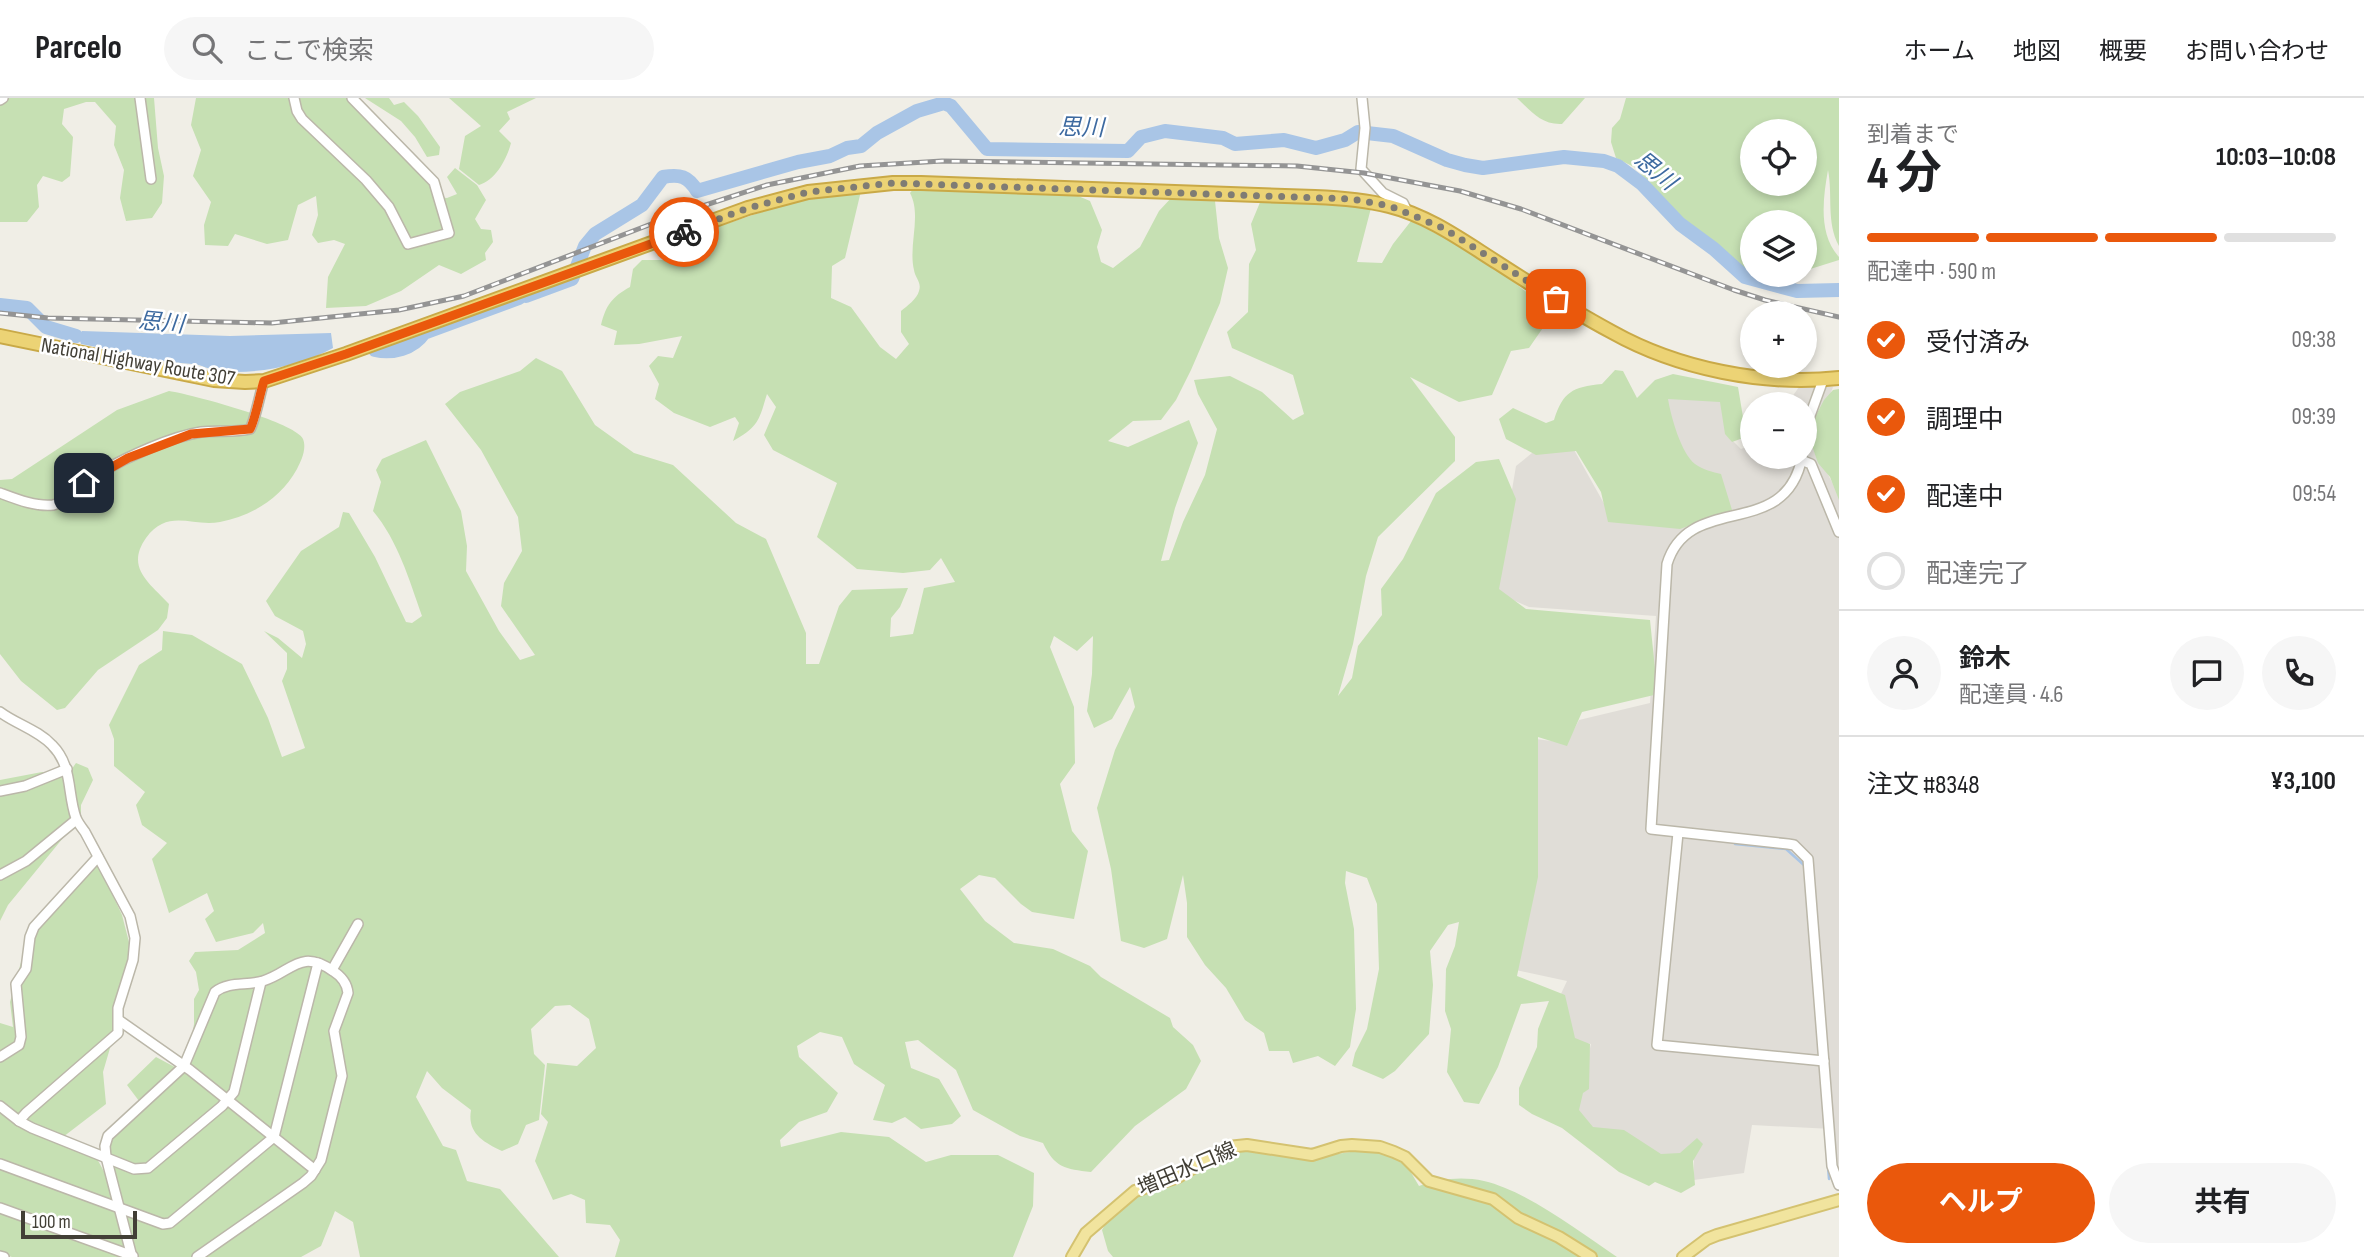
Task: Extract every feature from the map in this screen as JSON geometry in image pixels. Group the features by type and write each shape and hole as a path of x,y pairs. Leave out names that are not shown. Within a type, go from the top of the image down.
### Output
{"highway":[{"name":"National Highway Route 307","path":"0,336 214,380 264,381 781,198 808,192 893,183 1327,197 1364,201 1408,213 1443,228 1613,333 1648,350 1684,362 1765,378 1839,378"}],"main road":[{"name":"増田水口線","path":"1072,1257 1086,1233 1135,1191 1184,1174 1228,1147 1247,1145 1312,1155 1341,1146 1387,1149 1405,1157 1429,1181 1493,1199 1518,1217 1559,1237 1591,1257"},
{"path":"1683,1257 1717,1235 1839,1200"}],"street":[{"path":"140,98 151,179"},
{"path":"294,98 302,119 366,180 389,207 408,244 449,233 434,182 352,98"},
{"path":"1362,98 1365,132 1361,169 1383,192 1404,203 1408,213"},
{"path":"1817,396 1823,380"},
{"path":"0,493 26,501 55,504 102,472 172,440 201,432 250,429 264,381"},
{"path":"1798,469 1794,483 1781,498 1760,508 1716,520 1688,532 1671,553 1667,564 1651,830 1794,845 1808,859 1832,1167 1839,1185"},
{"path":"1813,469 1839,532"},
{"path":"3,718 41,736 53,745 67,769 76,820 130,916 135,938 133,960 118,1008 118,1033 19,1121"},
{"path":"0,792 24,786 67,769"},
{"path":"0,875 26,861 76,820"},
{"path":"1678,833 1657,1045 1824,1061"},
{"path":"0,1057 19,1045 16,984 26,968 34,927 99,857"},
{"path":"332,970 358,924"},
{"path":"133,1257 106,1157 105,1146 113,1130 184,1066 215,992 228,986 261,982 300,961 318,963 342,978 348,987 334,1031 342,1076 321,1160 303,1183 197,1257"},
{"path":"0,1164 163,1224 170,1223 274,1137 318,963"},
{"path":"0,1106 19,1121 134,1169 148,1168 234,1092 261,982"},
{"path":"120,1021 184,1066 315,1170"},
{"path":"0,1208 133,1257"}],"shaded area":[{"path":"1799,387 1833,387 1817,430 1817,392 1795,392"},
{"path":"1664,396 1721,400 1728,436 1740,448 1740,469 1817,469 1817,452 1839,495 1839,1170 1832,1129 1752,1125 1744,1173 1694,1180 1694,1158 1662,1157 1591,1129 1574,1114 1591,1044 1569,1040 1560,996 1567,981 1516,970 1536,739 1567,743 1579,720 1650,703 1656,616 1529,607 1495,592 1516,466 1532,453 1573,448 1611,516 1687,467 1666,425"}],"green space":[{"path":"0,98 154,98 158,148 164,176 162,203 152,218 126,221 120,198 124,170 114,145 116,126 95,102 86,102 64,109 62,124 73,137 70,176 62,182 43,176 37,185 39,207 27,222 0,222"},
{"path":"196,98 351,98 428,180 438,197 447,198 457,194 447,177 455,168 477,185 486,200 475,219 481,229 491,230 493,242 485,253 486,260 461,274 439,265 401,291 366,306 326,308 328,277 345,244 334,240 318,243 312,235 318,215 316,196 298,205 288,240 267,244 235,234 228,246 205,245 204,225 211,202 193,176 201,150 191,125"},
{"path":"365,98 389,98 394,105 404,102 418,116 440,147 439,155 427,157 401,121"},
{"path":"449,98 536,98 507,112 510,119 499,131 511,143 503,162 485,183 479,185 459,169 465,136 481,126"},
{"path":"1517,98 1585,98 1562,124 1555,124 1542,120"},
{"path":"1626,98 1839,98 1839,246 1831,218 1828,170 1824,215 1828,238 1839,260 1817,267 1817,210 1740,210 1740,266 1707,238 1679,220 1636,168 1616,158 1611,142 1612,128 1620,119"},
{"path":"916,186 1071,193 1090,201 1102,230 1097,247 1101,262 1113,268 1140,247 1159,211 1173,196 1215,201 1219,238 1228,268 1220,303 1191,370 1176,400 1161,420 1133,421 1108,441 1128,447 1189,420 1198,443 1175,508 1161,561 1169,560 1205,475 1217,429 1198,394 1194,380 1230,376 1262,392 1293,420 1304,414 1293,375 1232,348 1227,332 1248,312 1249,264 1256,250 1251,224 1261,200 1331,201 1371,208 1357,262 1382,263 1411,221 1483,261 1548,311 1547,322 1529,348 1511,351 1492,395 1459,402 1410,377 1455,437 1455,461 1378,537 1366,576 1353,644 1338,696 1352,678 1358,646 1382,615 1381,589 1403,559 1436,493 1476,462 1499,459 1516,499 1499,589 1526,609 1650,620 1655,669 1654,695 1582,712 1567,746 1538,737 1538,877 1517,976 1565,995 1575,1038 1590,1044 1589,1089 1583,1093 1579,1110 1593,1127 1624,1130 1661,1154 1680,1153 1697,1138 1703,1144 1693,1161 1695,1185 1681,1193 1655,1182 1649,1186 1619,1172 1562,1128 1519,1105 1519,1088 1537,1047 1538,1029 1549,1001 1521,1004 1498,1067 1479,1104 1464,1102 1447,1072 1451,1029 1445,1011 1446,969 1455,946 1459,922 1448,925 1430,951 1433,985 1429,1034 1395,1071 1383,1079 1352,1066 1355,1053 1367,1029 1379,969 1377,904 1367,878 1346,871 1345,883 1354,929 1356,1009 1350,1047 1335,1066 1318,1056 1293,1063 1289,1051 1269,1051 1264,1033 1245,1020 1226,988 1205,965 1187,937 1187,903 1183,875 1167,939 1144,948 1121,941 1111,869 1097,808 1115,750 1135,707 1130,687 1112,719 1094,728 1087,711 1093,636 1077,651 1054,636 1050,647 1074,707 1075,763 1060,784 1072,831 1088,851 1074,919 1032,912 995,878 979,875 960,889 985,921 1014,943 1053,949 1090,966 1101,977 1170,1018 1173,1027 1193,1045 1201,1061 1186,1089 1135,1126 1091,1172 1074,1170 1062,1166 1052,1158 1043,1143 1020,1136 973,1110 956,1070 918,1040 905,1042 911,1068 939,1079 961,1116 952,1124 921,1129 905,1117 892,1123 873,1120 885,1085 854,1064 842,1037 820,1032 797,1046 799,1057 838,1093 827,1112 799,1122 780,1140 781,1147 841,1132 889,1137 926,1162 951,1155 998,1155 1034,1173 1033,1206 1013,1257 615,1257 620,1240 610,1225 586,1223 585,1200 571,1194 553,1200 535,1161 548,1122 541,1114 547,1063 577,1066 596,1048 589,1019 570,1005 555,1006 531,1029 534,1054 545,1065 539,1120 526,1125 518,1144 502,1151 478,1136 471,1125 471,1110 442,1088 427,1071 416,1097 443,1146 456,1150 467,1181 500,1189 559,1257 360,1257 353,1222 335,1211 321,1246 301,1257 12,1257 0,1253 0,1023 13,1027 10,1002 31,926 94,860 122,915 130,946 115,1031 103,1072 106,1104 63,1137 95,1155 108,1179 115,1164 101,1148 105,1137 133,1118 139,1101 127,1085 156,1057 186,1073 194,1024 194,999 199,990 196,972 189,961 195,952 238,950 265,933 263,923 253,933 216,942 205,919 214,911 207,893 169,913 152,859 167,843 142,825 136,805 145,792 114,766 114,739 109,725 139,665 162,650 163,631 192,635 242,664 268,718 282,757 305,748 282,681 287,669 287,653 264,631 278,638 302,658 306,644 303,631 275,616 266,601 301,551 339,527 343,512 349,513 375,557 406,622 412,623 422,616 396,548 373,511 381,482 376,470 382,459 426,440 461,511 467,546 466,571 499,631 520,660 535,655 501,606 504,583 522,551 518,517 481,450 445,404 460,392 520,371 536,358 562,371 595,425 634,453 673,465 736,523 766,539 806,633 806,664 819,664 839,606 852,590 908,588 900,607 891,618 890,637 913,634 924,588 955,582 941,558 930,570 903,573 857,569 817,537 837,483 773,450 764,435 776,407 767,394 757,422 733,441 739,423 735,417 710,427 674,413 655,399 659,384 649,366 658,356 673,358 682,336 639,344 614,345 617,331 601,325 611,302 630,287 633,269 642,260 682,260 693,235 801,199 861,191 845,258 832,266 831,298 851,307 880,347 896,359 909,344 901,332 901,311 914,300 920,288 913,260 915,211 910,193"},
{"path":"1615,370 1623,371 1637,398 1655,380 1673,374 1738,387 1740,439 1732,442 1725,434 1720,402 1668,399 1674,425 1685,452 1698,466 1721,474 1732,510 1680,529 1608,522 1601,492 1576,451 1536,455 1506,439 1499,419 1513,408 1546,423 1554,420 1561,403 1570,393 1583,387 1602,384"},
{"path":"1839,389 1839,500 1830,477 1817,460 1817,413 1833,390"},
{"path":"169,391 263,417 296,432 303,439 302,459 283,489 254,510 220,522 171,521 154,529 140,549 139,567 148,582 169,604 167,618 158,630 98,670 65,708 57,710 21,681 0,654 0,480 12,479 117,410"},
{"path":"76,763 88,768 93,780 81,805 81,816 8,905 0,921 0,780 42,772 67,776"},
{"path":"1253,1149 1323,1156 1364,1150 1390,1154 1406,1164 1419,1186 1451,1179 1467,1179 1501,1186 1535,1203 1617,1257 1113,1257 1108,1251 1102,1230 1119,1200 1230,1150"}],"water":[{"path":"62,329 79,335 82,331 230,336 331,333 333,348 306,360 277,368 232,372 195,364 150,359 81,344 79,338 59,332"}],"waterway":[{"name":"思川","path":"526,296 572,279 585,246 595,234 642,205 663,177 683,177 697,191 798,162 830,156 847,148 861,146 877,133 917,111 944,103 951,106 987,149 1128,151 1141,137 1165,131 1223,138 1235,144 1284,140 1316,148 1345,140 1358,132 1393,136 1447,160 1483,168 1564,157 1604,161 1618,166 1642,184 1680,224 1714,249 1745,277 1797,291 1839,290"},
{"name":"思川","path":"375,350 402,349 414,343 424,333 519,298"},
{"name":"思川","path":"0,305 27,308 46,327 76,336"},
{"path":"1735,844 1786,849 1805,866"},
{"path":"1828,1167 1829,1179"}],"railway":[{"path":"0,313 48,318 272,323 399,310 464,296 672,216 767,185 860,166 942,161 1297,166 1364,173 1460,191 1521,209 1734,290 1839,317"}],"way so far":[{"path":"684,232 781,198 843,187 893,183 1351,199 1390,206 1443,228 1556,299"}],"route":[{"path":"84,483 128,458 172,440 191,434 250,429 264,381 684,232"}]}
